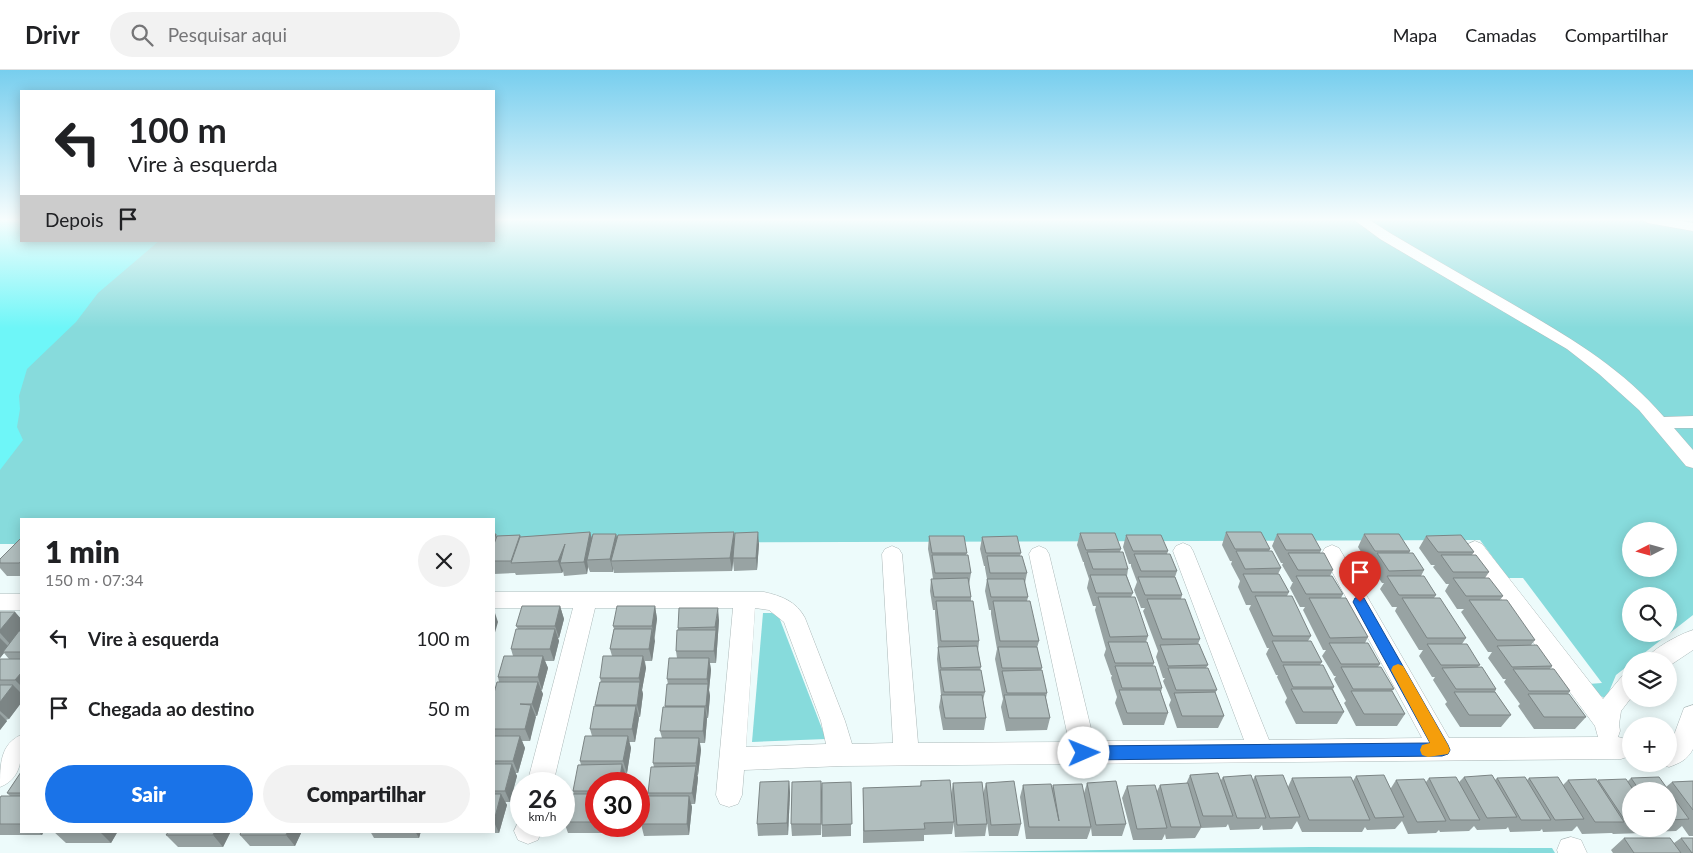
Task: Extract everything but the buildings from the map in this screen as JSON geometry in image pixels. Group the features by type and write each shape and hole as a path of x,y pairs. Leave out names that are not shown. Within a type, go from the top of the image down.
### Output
{"street":[{"path":"1419,256 1550,330 1605,370 1644,406 1693,462"},
{"path":"1658,423 1693,422"},
{"path":"1475,549 1606,722 1610,735 1622,747"},
{"path":"1183,551 1261,751"},
{"path":"1332,552 1442,750"},
{"path":"892,554 906,755"},
{"path":"1039,554 1084,753"},
{"path":"543,772 586,599"},
{"path":"495,600 764,600 775,602 786,608 794,618 833,720 842,755"},
{"path":"728,795 745,600"},
{"path":"0,602 20,602"},
{"path":"1672,652 1693,639"},
{"path":"1606,722 1614,702 1622,693"},
{"path":"1677,751 1683,744 1693,716"},
{"path":"0,775 20,747"},
{"path":"732,759 842,755 1261,751 1622,751"}],"shaded area":[{"path":"0,256 1693,256 1693,615 1677,628 1677,587 1622,587 1622,642 1659,642 1646,652 1622,652 1622,670 1616,675 1606,699 1596,693 1588,684 1602,683 1523,578 1508,578 1480,540 495,543 495,518 20,518 20,544 0,544"},
{"path":"0,256 142,256 98,293 76,322 27,369 19,396 20,409 17,427 23,440 0,470"},
{"path":"763,613 772,613 779,617 826,739 752,742"},
{"path":"1311,847 1552,848 1555,853 957,852"}],"slow traffic":[{"path":"1398,670 1442,750 1428,750"}],"route":[{"path":"1084,753 1442,750 1360,602"}]}
